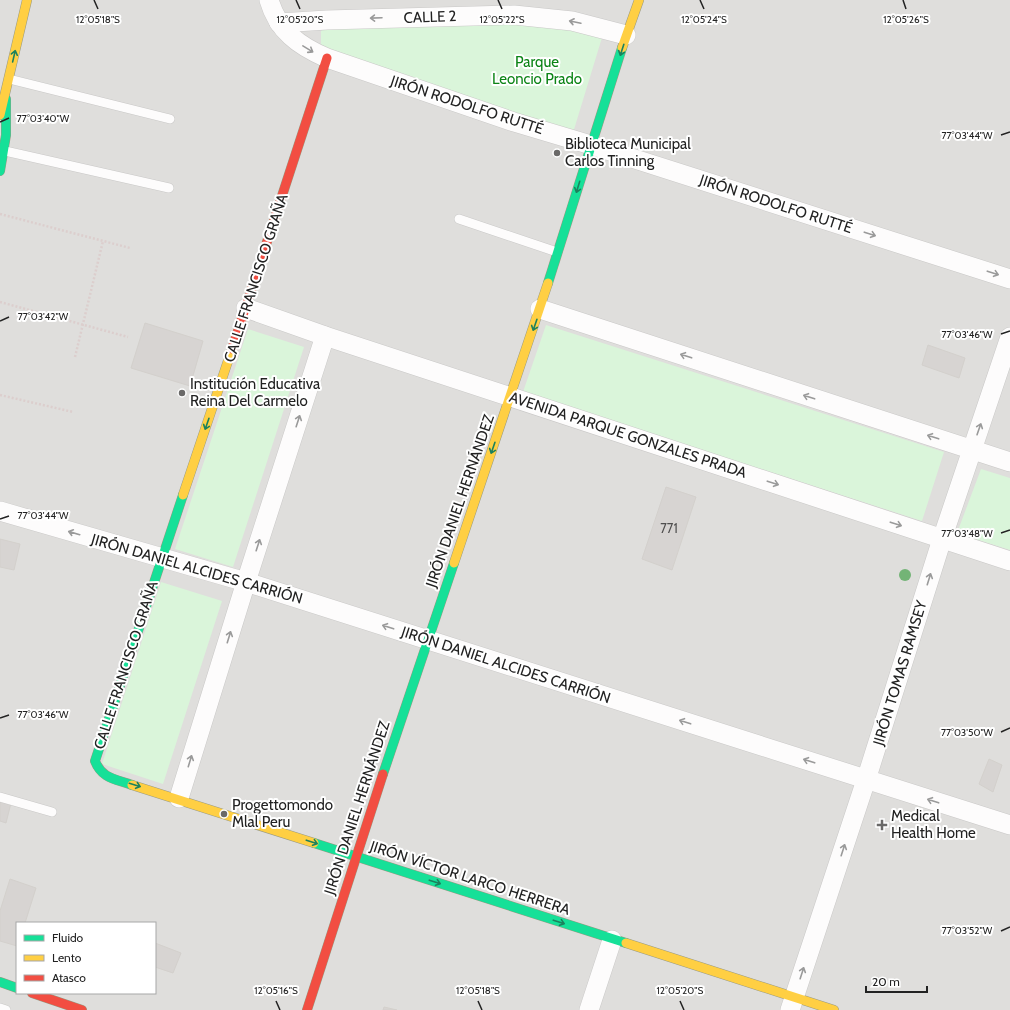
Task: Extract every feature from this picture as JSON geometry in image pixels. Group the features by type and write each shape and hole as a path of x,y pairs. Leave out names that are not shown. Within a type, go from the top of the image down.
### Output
{"street":[{"path":"0,115 3,93 9,78 27,0"},
{"name":"JIRÓN RODOLFO RUTTÉ","path":"269,0 279,23 291,38 310,50 327,58 514,122 591,145 1010,279"},
{"name":"JIRÓN DANIEL HERNÁNDEZ","path":"307,1010 355,855 540,309 626,35 639,0"},
{"name":"CALLE 2","path":"279,23 328,20 514,15 572,21 626,35"},
{"name":"CALLE FRANCISCO GRAÑA","path":"98,771 95,762 161,558 246,308 327,58"},
{"path":"0,172 4,151 7,110 3,93"},
{"name":"AVENIDA PARQUE GONZALES PRADA","path":"246,308 325,336 1010,561"},
{"path":"540,309 1010,462"},
{"path":"179,798 246,582 325,336"},
{"name":"JIRÓN TOMAS RAMSEY","path":"792,1004 866,780 942,539 1010,337"},
{"name":"JIRÓN DANIEL ALCIDES CARRIÓN","path":"0,511 246,582 1010,825"},
{"name":"JIRÓN VÍCTOR LARCO HERRERA","path":"98,771 108,777 179,798 612,940 792,1004 834,1010"},
{"path":"589,1010 612,940"},
{"path":"0,982 16,988"},
{"path":"35,994 82,1010"}],"lane":[{"path":"9,78 170,119"},
{"path":"4,151 169,188"},
{"path":"459,219 558,252"},
{"path":"0,797 52,812"},
{"path":"0,1008 6,1010"}],"path":[{"path":"0,214 130,248"},
{"path":"75,357 103,241"},
{"path":"0,302 83,326 128,336"},
{"path":"0,395 73,412"}],"shaded area":[{"path":"0,0 1010,0 1010,1010 0,1010"}],"green space":[{"name":"Parque Leoncio Prado","path":"534,18 604,31 572,136 321,47 321,31 334,23"},
{"path":"546,325 944,452 922,521 523,392"},
{"path":"248,329 304,347 233,567 175,549"},
{"path":"981,469 1010,478 1010,550 957,533"},
{"path":"161,582 222,601 163,784 102,764"}],"building":[{"path":"145,323 203,341 190,386 131,368"},
{"path":"928,345 965,358 959,378 922,365"},
{"path":"666,487 696,497 672,570 642,559"},
{"path":"0,539 20,544 14,570 0,567"},
{"path":"989,759 1002,765 993,792 979,784"},
{"path":"0,800 11,803 6,823 0,821"},
{"path":"10,879 36,888 25,922 16,922 16,946 0,941 0,911"},
{"path":"156,943 181,953 173,973 156,967"},
{"path":"384,1007 397,1010 383,1010"}],"traffic: fast":[{"path":"548,283 622,48"},
{"path":"0,171 6,135 6,99"},
{"path":"132,785 110,778 101,772 95,761 183,495"},
{"path":"383,774 454,563"},
{"path":"314,843 626,943"},
{"path":"0,982 16,988"}],"traffic: slow":[{"path":"0,115 27,0"},
{"path":"622,48 639,0"},
{"path":"454,563 548,283"},
{"path":"183,495 232,349"},
{"path":"132,785 314,843"},
{"path":"626,943 834,1010"}],"traffic: jam":[{"path":"232,349 327,58"},
{"path":"307,1010 383,774"},
{"path":"35,994 82,1010"}],"place":[{"name":"Biblioteca Municipal Carlos Tinning","path":"557,153"},
{"name":"Institución Educativa Reina Del Carmelo","path":"182,393"},
{"name":"Progettomondo Mlal Peru","path":"224,814"},
{"name":"Medical Health Home","path":"882,825"}]}
